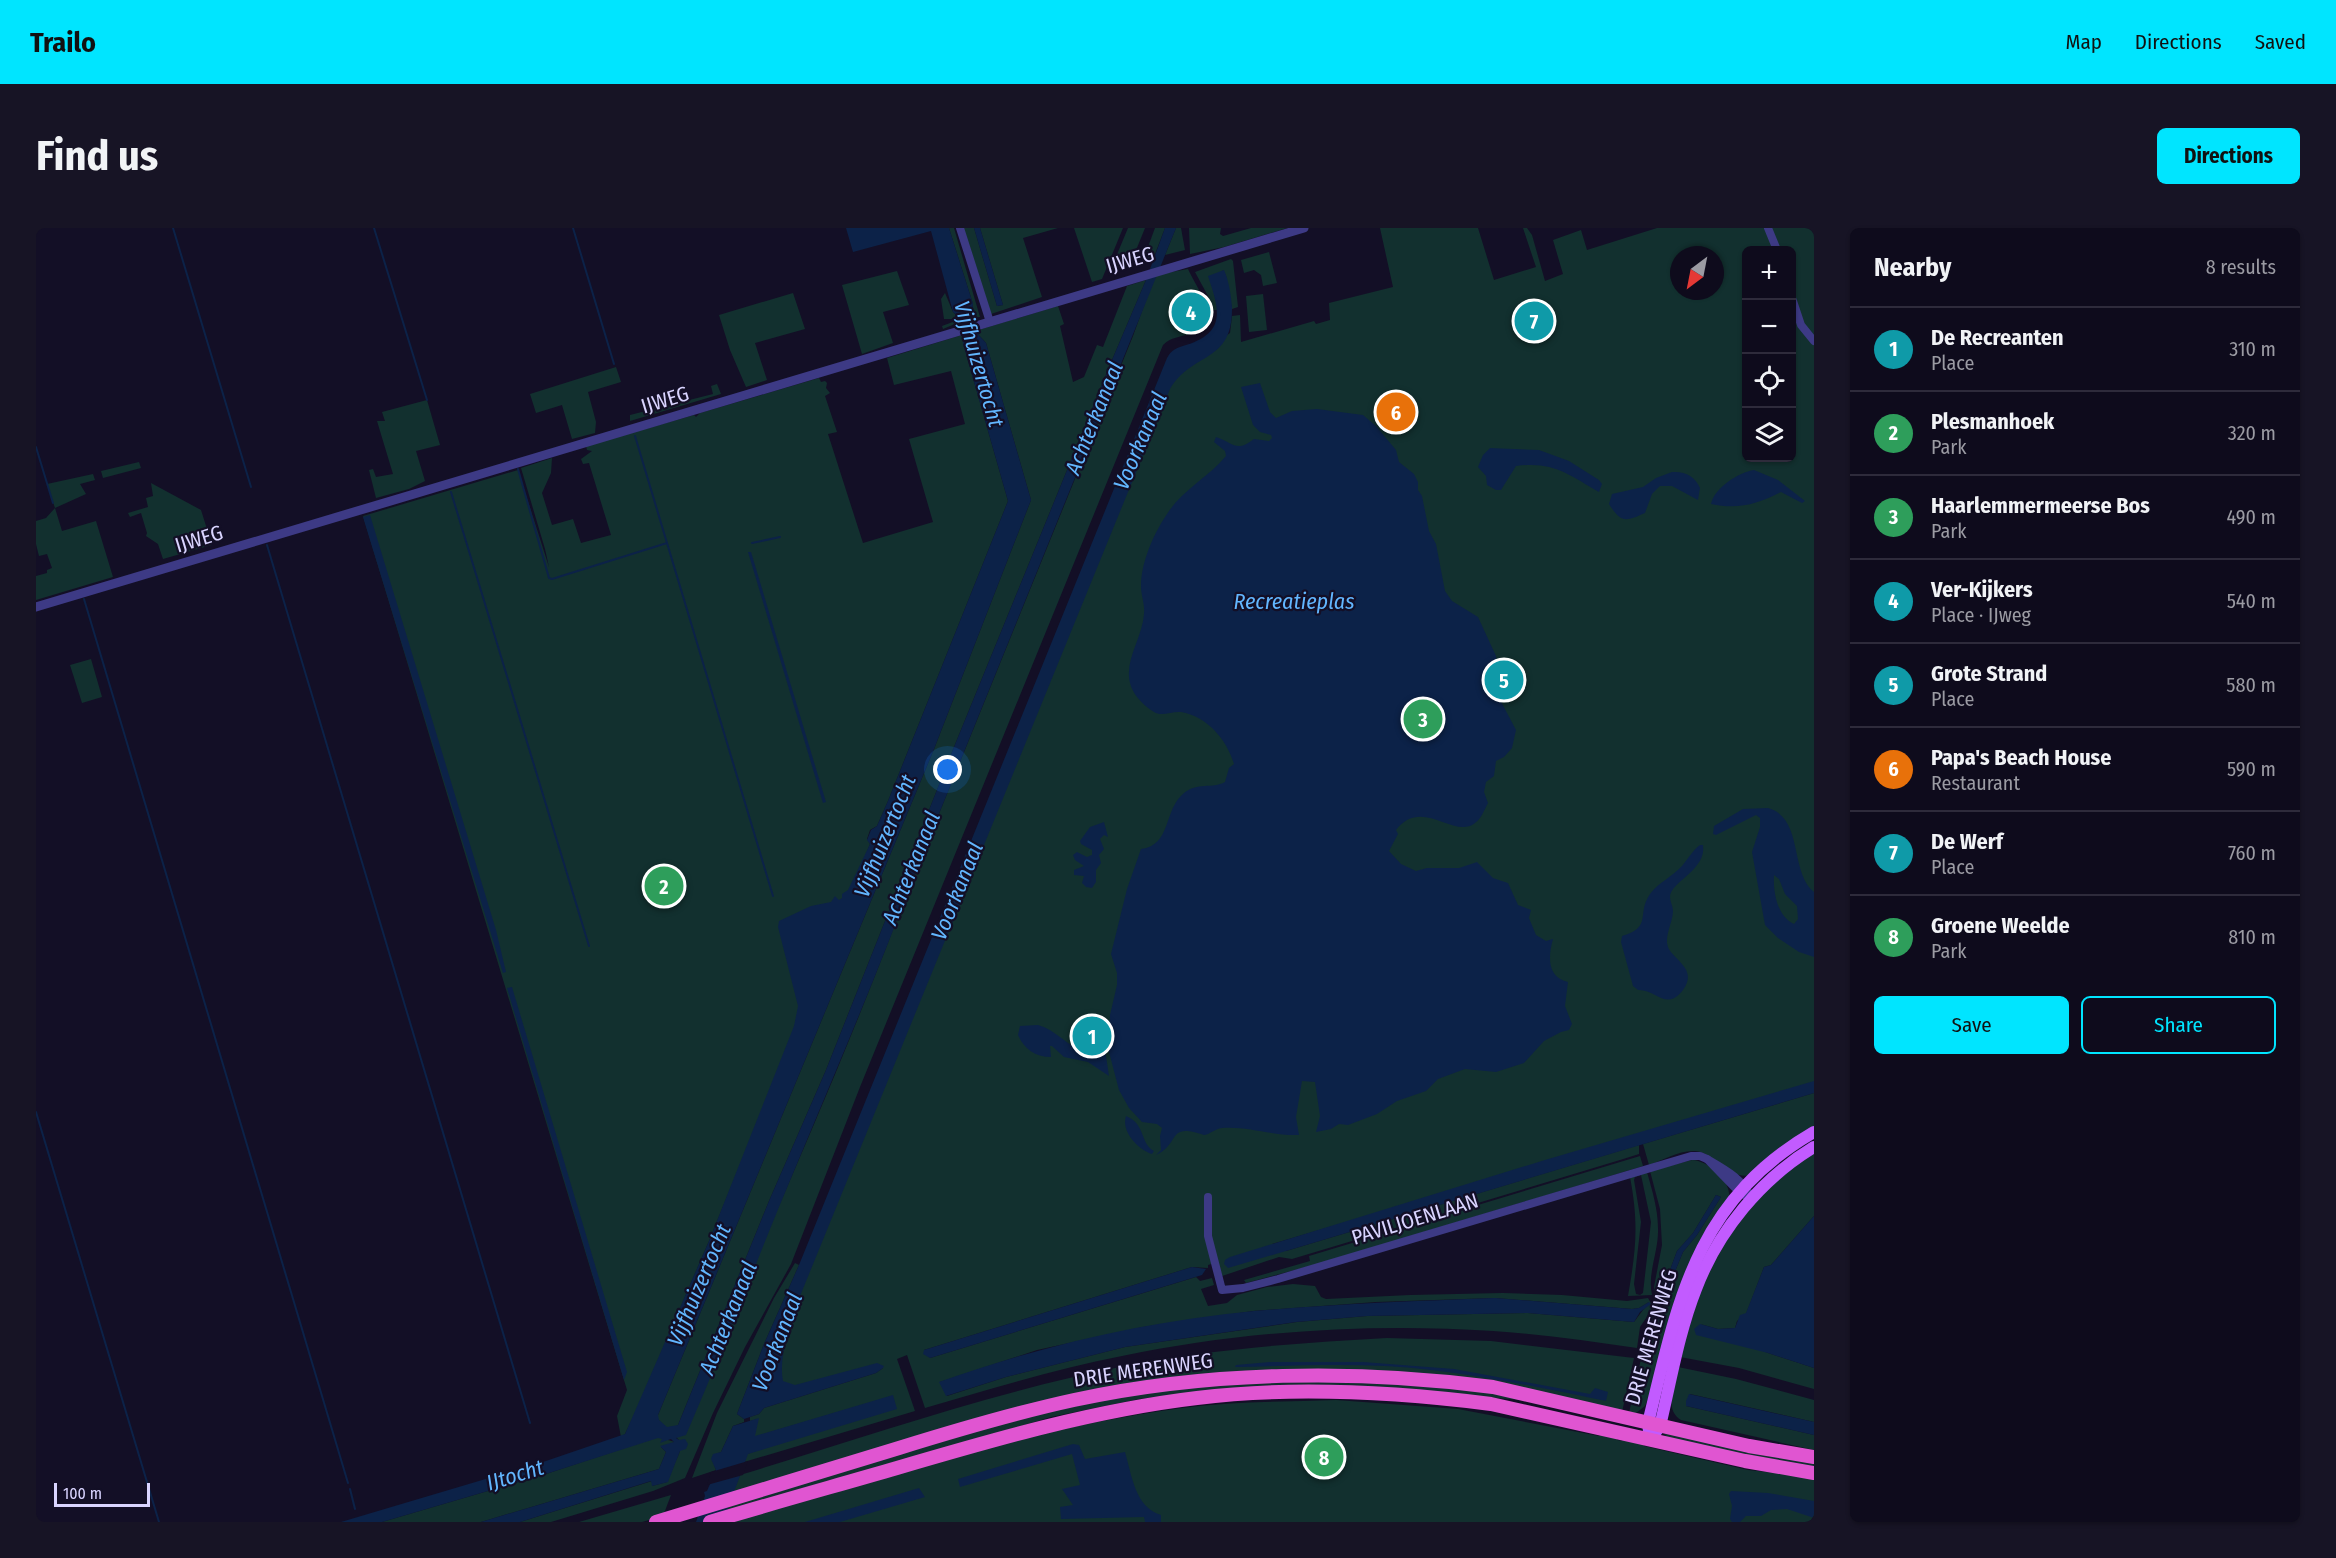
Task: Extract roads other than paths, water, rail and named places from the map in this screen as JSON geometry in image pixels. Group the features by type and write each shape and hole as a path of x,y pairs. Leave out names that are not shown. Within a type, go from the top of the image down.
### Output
{"highway":[{"name":"DRIE MERENWEG","path":"656,1522 1007,1416 1075,1400 1194,1380 1383,1376 1455,1382 1493,1387 1749,1446 1814,1457"},
{"name":"DRIE MERENWEG","path":"710,1522 1000,1437 1105,1412 1198,1398 1278,1392 1340,1392 1452,1399 1491,1404 1745,1461 1814,1473"}],"main road":[{"name":"DRIE MERENWEG","path":"1654,1424 1671,1330 1688,1277 1712,1229 1743,1190 1780,1154 1814,1132"},
{"name":"DRIE MERENWEG","path":"1650,1439 1696,1288 1714,1252 1752,1199 1784,1168 1814,1147"}],"street":[{"path":"960,228 990,322"},
{"name":"IJWEG","path":"36,607 1304,228"},
{"path":"1768,228 1775,246"},
{"path":"1792,300 1801,325 1814,341"},
{"name":"PAVILJOENLAAN","path":"1208,1197 1208,1236 1222,1290 1243,1288 1278,1279 1691,1155 1707,1159 1732,1174 1752,1199"}],"water":[{"path":"846,228 949,228 973,304 971,319 975,331 986,343 1031,500 934,749 658,1415 659,1420 667,1427 678,1425 769,1201 826,1070 954,747 1146,280 1165,228 1176,228 866,999 710,1378 686,1435 676,1438 685,1439 688,1444 686,1449 680,1451 668,1482 652,1486 651,1481 520,1522 481,1522 659,1469 666,1452 660,1446 674,1442 671,1439 660,1443 662,1439 658,1438 382,1522 341,1522 543,1462 625,1434 709,1241 794,1026 798,1006 778,927 779,921 811,906 831,902 835,896 839,900 848,890 870,844 867,840 871,830 877,826 888,801 1008,501 963,343 963,326 953,312 931,231 853,252"},
{"path":"974,228 980,228 1003,305 997,306"},
{"name":"Voorkanaal","path":"1224,270 1230,288 1232,307 1231,325 1226,339 1219,348 1179,377 1170,389 798,1301 786,1341 782,1371 783,1381 795,1385 877,1363 884,1366 876,1373 764,1408 759,1414 744,1419 737,1414 764,1344 799,1265 1167,358 1175,349 1199,340 1214,326 1217,309 1208,276"},
{"name":"Recreatieplas","path":"1260,383 1270,412 1276,418 1292,411 1317,409 1363,415 1376,426 1396,450 1399,462 1414,474 1418,482 1429,531 1436,544 1445,591 1452,601 1478,617 1496,656 1497,694 1516,730 1512,748 1504,757 1496,761 1494,776 1486,782 1484,792 1488,803 1475,823 1467,827 1457,826 1427,817 1416,817 1406,821 1396,830 1398,834 1389,851 1401,864 1416,871 1427,868 1459,868 1477,862 1493,878 1508,883 1518,905 1531,910 1529,918 1536,935 1546,941 1553,939 1550,953 1551,965 1556,976 1568,982 1565,1006 1572,1024 1569,1030 1544,1041 1524,1063 1496,1072 1465,1069 1438,1079 1426,1091 1397,1101 1377,1114 1348,1125 1339,1124 1331,1129 1316,1132 1320,1116 1315,1082 1302,1081 1296,1117 1299,1135 1232,1128 1219,1129 1204,1135 1184,1131 1175,1136 1164,1150 1156,1155 1161,1150 1162,1128 1157,1124 1142,1122 1129,1108 1119,1090 1109,1052 1110,1015 1117,985 1117,973 1111,954 1127,889 1141,849 1158,841 1177,800 1184,793 1194,788 1225,782 1229,768 1234,764 1215,730 1199,718 1181,712 1157,713 1145,705 1131,687 1129,666 1144,614 1141,586 1143,567 1149,548 1162,522 1173,505 1226,456 1225,451 1214,442 1216,437 1235,446 1243,445 1254,439 1269,441 1272,438 1271,435 1260,432 1253,425 1241,387"},
{"path":"1490,448 1539,450 1569,461 1602,484 1599,492 1560,470 1529,465 1516,466 1501,490 1496,490 1487,485 1486,476 1478,467 1483,455"},
{"path":"1754,470 1778,480 1805,501 1802,503 1781,492 1748,505 1711,504 1717,492 1728,482 1741,474"},
{"path":"1672,472 1685,473 1695,480 1700,488 1698,500 1672,486 1660,486 1652,494 1645,513 1628,519 1620,518 1609,504 1612,494 1643,487 1656,478"},
{"path":"370,515 496,930 506,972 503,973 363,517"},
{"path":"748,552 751,552 826,802 823,803"},
{"path":"1768,808 1779,814 1787,823 1801,872 1806,883 1814,892 1814,957 1799,952 1778,938 1765,925 1752,852 1760,827 1760,818 1756,815 1716,835 1713,834 1714,826 1743,809","holes":["1774,875 1779,879 1785,894 1797,906 1798,919 1794,924 1788,920 1777,903"]},
{"path":"1104,822 1108,837 1104,835 1100,839 1104,849 1099,855 1101,863 1096,870 1096,882 1092,888 1086,887 1082,883 1084,876 1074,875 1074,870 1084,866 1075,860 1073,855 1077,852 1087,857 1092,855 1092,850 1080,841 1090,827"},
{"path":"1700,845 1703,845 1703,854 1700,862 1676,886 1670,897 1673,911 1667,943 1670,951 1686,970 1687,983 1677,996 1671,999 1661,998 1633,986 1621,942 1622,936 1632,932 1641,924 1646,901 1650,894 1678,870"},
{"path":"512,987 627,1372 624,1380 507,988"},
{"path":"1038,1025 1084,1052 1104,1043 1109,1076 1088,1062 1064,1057 1052,1046 1050,1046 1051,1057 1040,1056 1031,1051 1018,1035 1020,1026"},
{"path":"1814,1081 1814,1093 1228,1268 1224,1264 1225,1260 1230,1257 1545,1160"},
{"path":"1126,1116 1137,1124 1147,1144 1154,1151 1152,1154 1146,1152 1132,1139 1126,1128"},
{"path":"1716,1195 1721,1197 1697,1235 1683,1252 1667,1291 1662,1296 1659,1293 1663,1289 1677,1251 1693,1233"},
{"path":"1814,1216 1814,1368 1768,1353 1696,1335 1694,1329 1700,1324 1718,1329 1735,1328 1740,1315 1746,1313 1764,1267 1771,1265"},
{"path":"1192,1267 1206,1269 1202,1275 930,1358 923,1354 924,1350"},
{"path":"1495,1298 1632,1309 1649,1302 1651,1304 1640,1312 1634,1322 1528,1313 1367,1316 1296,1322 1125,1347 1006,1377 946,1396 939,1382 1055,1346 1174,1321 1254,1311"},
{"path":"1270,1362 1363,1362 1454,1369 1590,1394 1595,1388 1608,1392 1606,1401 1453,1373 1382,1366 1235,1367 1236,1365"},
{"path":"1689,1394 1814,1422 1814,1435 1686,1406"},
{"path":"893,1395 897,1409 748,1454 723,1522 696,1522 705,1496 704,1492 707,1491 716,1470 711,1459 713,1454 721,1452 733,1426 759,1418 755,1436"},
{"path":"1073,1444 1079,1445 1085,1459 1125,1452 1140,1498 1152,1511 1161,1515 1161,1522 1145,1522 1144,1517 1061,1519 1060,1507 1073,1505 1062,1489 1080,1485 1072,1454 960,1487 958,1479"},
{"path":"919,1488 925,1497 840,1522 805,1522"},
{"path":"1731,1491 1768,1493 1814,1501 1814,1518 1787,1509 1771,1510 1761,1516 1746,1516 1740,1522 1732,1522 1729,1494"}],"waterway":[{"path":"173,228 251,487"},
{"path":"374,228 427,400"},
{"path":"573,228 614,364"},
{"path":"518,469 549,578 552,579 667,543 635,436"},
{"path":"36,447 53,503"},
{"path":"451,492 589,946"},
{"path":"752,543 780,537"},
{"path":"667,543 773,896"},
{"path":"267,545 530,1423"},
{"path":"84,599 348,1483"},
{"path":"36,1112 159,1522"},
{"path":"350,1489 355,1509"}],"place":[{"name":"Ver-Kijkers","path":"1191,312"},
{"name":"De Werf","path":"1534,321"},
{"name":"Papa's Beach House","path":"1396,412"},
{"name":"Grote Strand","path":"1504,680"},
{"name":"Haarlemmermeerse Bos","path":"1423,719"},
{"name":"Plesmanhoek","path":"664,886"},
{"name":"De Recreanten","path":"1092,1036"},
{"name":"Groene Weelde","path":"1324,1457"}],"water label":[{"name":"Vijfhuizertocht","path":"979,364"},
{"name":"Achterkanaal","path":"1094,418"},
{"name":"Vijfhuizertocht","path":"885,836"},
{"name":"Achterkanaal","path":"911,868"},
{"name":"Vijfhuizertocht","path":"699,1285"},
{"name":"Achterkanaal","path":"728,1318"},
{"name":"IJtocht","path":"515,1475"}]}
